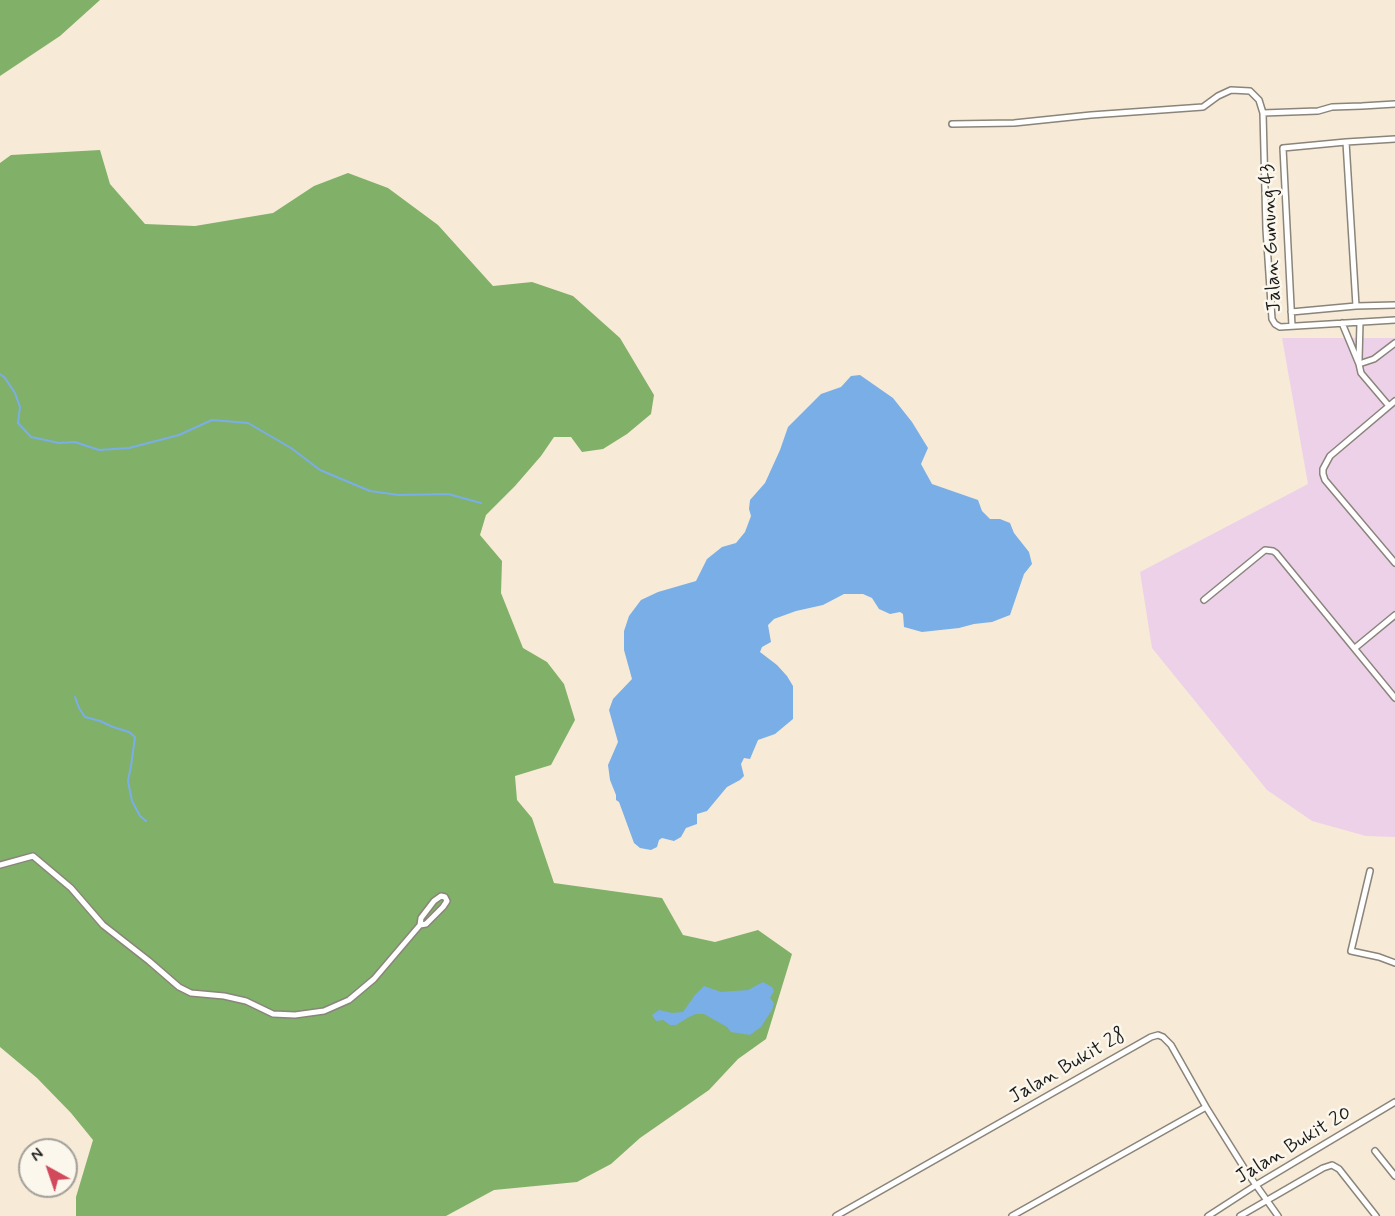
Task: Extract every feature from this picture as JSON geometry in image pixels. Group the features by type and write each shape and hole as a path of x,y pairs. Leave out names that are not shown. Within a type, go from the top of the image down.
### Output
{"street":[{"path":"952,124 1014,123 1203,107 1231,90 1250,91 1258,100 1263,114 1266,228 1272,319 1275,324 1280,327 1395,320"},
{"path":"1263,114 1395,104"},
{"path":"1356,306 1346,142 1395,139"},
{"name":"Jalan Gunung 43","path":"1292,326 1282,148 1346,142"},
{"path":"1291,312 1395,305"},
{"path":"1359,364 1360,322"},
{"path":"1342,323 1361,373 1389,406"},
{"path":"1359,364 1374,359 1395,343"},
{"path":"1395,401 1330,456 1324,466 1323,474 1325,480 1395,563"},
{"path":"1204,600 1265,550 1276,553 1395,698"},
{"path":"1355,648 1395,615"},
{"path":"0,865 33,856 71,888 103,926 179,987 191,993 246,1001 273,1014 295,1015 324,1011 349,1000 374,979 420,925 421,918 434,901 441,896 445,897 447,901 443,907 426,924 420,925"},
{"path":"1370,870 1351,951 1395,963"},
{"name":"Jalan Bukit 28","path":"836,1216 1158,1035 1167,1040 1206,1107 1278,1216"},
{"name":"Jalan Bukit 20","path":"1208,1216 1395,1102"},
{"path":"1012,1216 1206,1107"},
{"path":"1376,1151 1395,1176"},
{"path":"1240,1216 1323,1167 1332,1165 1339,1169 1376,1216"}],"shaded area":[{"path":"1282,338 1395,338 1395,837 1366,836 1312,821 1267,790 1152,648 1140,572 1308,484"}],"green space":[{"path":"0,0 100,0 60,36 0,76"},
{"path":"100,150 110,184 145,224 195,226 273,213 314,186 348,173 388,188 438,225 493,286 532,282 573,296 620,338 654,395 651,414 627,434 603,449 582,452 571,437 554,437 515,486 486,515 480,535 502,561 501,593 523,648 547,662 564,684 575,720 551,765 515,776 517,800 532,818 554,883 662,898 683,935 715,942 758,930 792,954 766,1039 738,1059 709,1090 640,1138 611,1164 577,1182 494,1190 446,1216 76,1216 76,1198 78,1198 78,1190 93,1140 37,1078 0,1047 0,163 11,155"}],"water":[{"path":"860,375 893,398 912,422 928,448 921,464 932,484 978,500 982,511 990,519 1000,519 1010,523 1014,533 1029,552 1032,564 1024,574 1010,615 992,622 922,632 904,627 903,614 900,612 890,614 879,609 872,598 863,594 844,594 823,605 774,619 768,625 771,642 762,647 760,652 777,665 793,686 793,719 775,734 758,740 750,759 744,758 741,764 744,776 727,787 707,811 697,814 697,824 686,828 681,837 674,841 662,838 657,847 651,850 640,848 634,843 619,802 616,800 608,765 618,742 609,710 613,699 632,679 624,650 624,631 629,616 641,600 658,592 696,581 707,559 722,547 736,543 745,532 751,516 750,500 765,483 788,427 821,394 841,387 851,376"},
{"path":"763,982 772,987 774,991 770,998 774,1003 761,1027 750,1035 731,1032 727,1027 704,1014 696,1014 676,1025 670,1025 663,1020 656,1021 652,1015 659,1010 672,1013 683,1012 704,986 721,992 748,990"}],"waterway":[{"path":"0,374 15,393 20,407 18,423 31,437 59,443 75,442 99,450 129,448 179,435 212,420 248,423 291,448 320,470 370,491 399,495 448,494 481,503"},
{"path":"75,697 85,717 129,732 135,737 128,781 132,801 140,816 146,821"}]}
